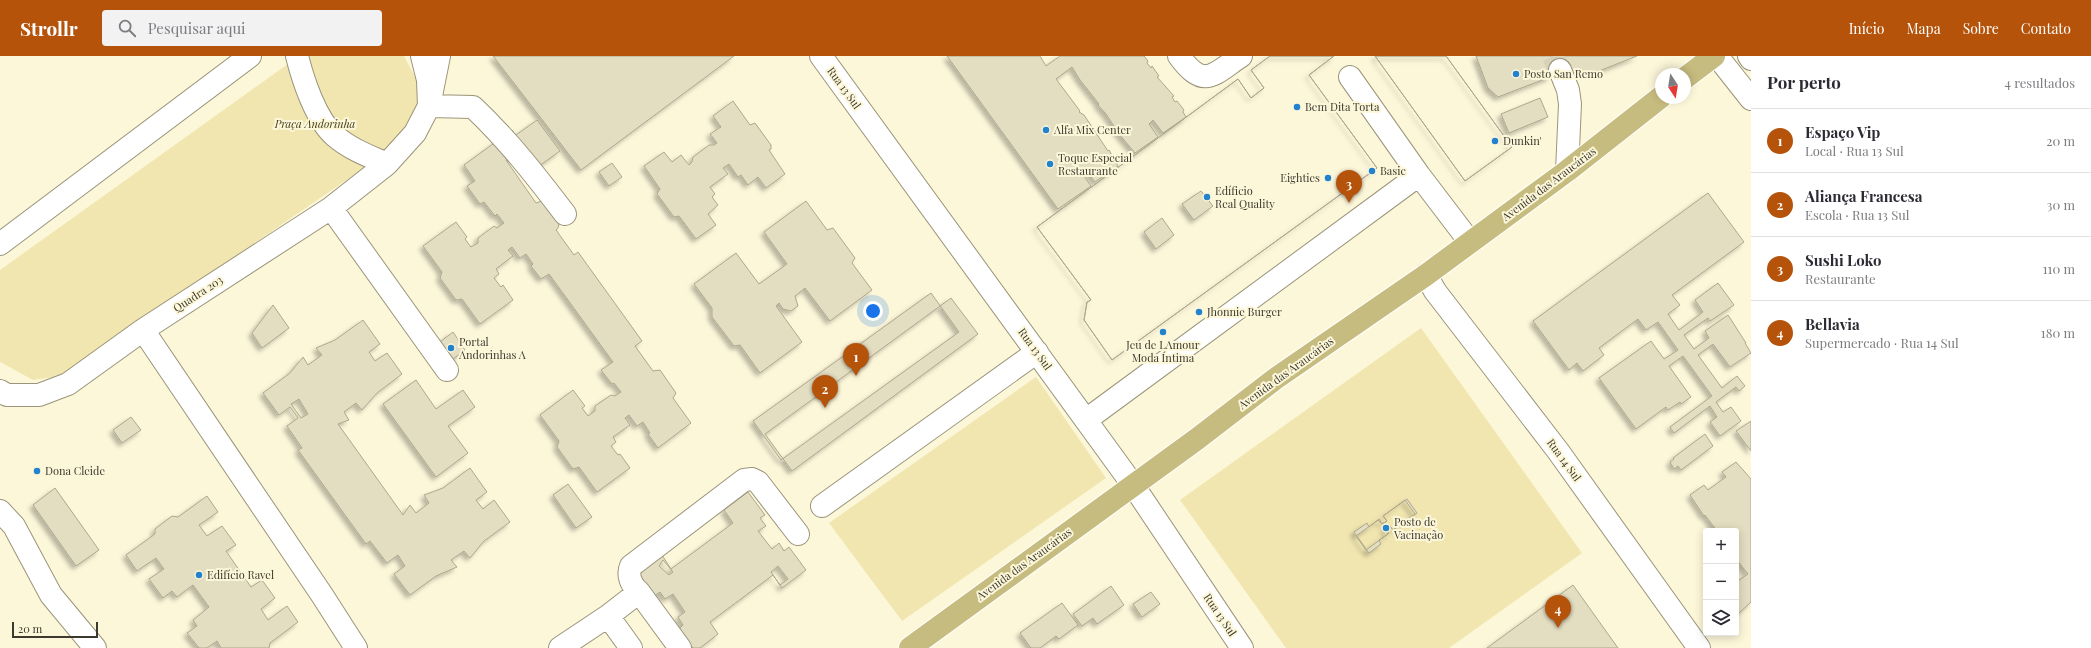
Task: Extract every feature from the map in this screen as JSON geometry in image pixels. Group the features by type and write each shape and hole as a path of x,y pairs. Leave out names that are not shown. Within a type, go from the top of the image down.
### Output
{"main road":[{"path":"1691,74 1713,57"},
{"name":"Avenida das Araucárias","path":"910,648 1275,379 1426,275 1567,172 1655,102"}],"street":[{"path":"0,244 250,56"},
{"path":"297,56 303,80 318,112 334,136 354,150 387,164"},
{"name":"Quadra 203","path":"0,391 7,395 39,395 68,384 143,330 330,208 387,164 415,133 429,106 428,80 422,56"},
{"path":"439,56 429,106 473,107 497,130 531,169 565,214"},
{"name":"Rua 13 Sul","path":"821,56 1133,485 1242,648"},
{"path":"1179,56 1196,75 1204,77 1214,75 1241,56"},
{"path":"1713,57 1751,100"},
{"path":"1560,70 1568,90 1570,104 1567,172"},
{"path":"1350,77 1419,176 1470,242"},
{"path":"1086,420 1419,176"},
{"path":"330,208 447,370"},
{"name":"Rua 14 Sul","path":"1426,275 1436,291 1558,451 1699,648"},
{"path":"143,330 322,595 356,648"},
{"path":"822,506 1037,352"},
{"path":"680,648 633,586 629,575 631,566 744,480 752,479 758,482 798,534"},
{"path":"0,511 14,526 51,595 95,648"},
{"path":"560,648 608,616 639,592"},
{"path":"608,616 631,648"}],"green space":[{"name":"Praça Andorinha","path":"299,56 404,56 425,96 409,137 61,376 33,380 0,362 0,270"},
{"path":"1421,328 1582,553 1449,648 1286,648 1180,500"},
{"path":"1036,377 1106,478 902,621 829,523"}],"building":[{"path":"493,56 734,56 581,170"},
{"name":"Alfa Mix Center","path":"947,56 1040,56 1046,66 1060,56 1144,56 1148,61 1147,63 1151,68 1152,66 1159,76 1157,77 1174,96 1172,97 1175,102 1177,101 1184,110 1183,112 1186,117 1163,133 1153,120 1149,124 1158,137 1135,153 1119,134 1072,67 1056,79 1080,111 1079,112 1084,115 1108,151 1109,150 1118,166 1095,182 1085,169 1081,172 1091,186 1058,209"},
{"name":"Edíficio Real Quality","path":"1270,56 1334,56 1309,75 1377,168 1112,360 1084,320 1087,302 1091,300 1037,227 1238,79 1251,98 1264,88 1251,70","holes":["1201,191 1213,206 1194,220 1182,204","1162,218 1174,235 1156,249 1144,232"]},
{"name":"Edíficio Real Quality","path":"1270,56 1334,56 1309,75 1377,168 1112,360 1084,320 1087,302 1091,300 1037,227 1238,79 1251,98 1264,88 1251,70"},
{"path":"1375,56 1446,56 1512,147 1465,181"},
{"path":"1375,56 1446,56 1512,147 1465,181"},
{"name":"Posto San Remo","path":"1476,56 1637,56 1599,71 1548,70 1550,77 1498,97 1488,88"},
{"path":"1540,98 1548,117 1509,133 1501,114"},
{"path":"733,101 750,125 755,123 771,145 771,149 769,150 785,174 766,188 758,177 748,185 741,175 738,177 729,164 723,168 728,174 710,187 715,194 712,197 718,205 708,214 716,225 696,239 679,216 674,217 657,194 660,189 644,166 664,152 672,162 681,155 689,165 692,162 693,157 709,145 714,145 717,143 710,134 721,127 713,116"},
{"path":"537,120 560,151 539,166 525,147 506,160 536,203 542,201 559,224 556,230 574,255 578,252 642,341 635,346 653,371 660,370 676,393 673,398 691,423 658,448 648,434 650,433 643,422 637,426 629,415 625,418 630,425 613,437 616,442 611,446 618,455 620,454 630,468 597,492 579,467 573,469 557,447 559,441 540,415 573,390 585,406 582,408 588,416 595,411 595,406 611,395 615,396 621,392 614,383 612,384 601,370 613,362 549,274 541,279 531,266 533,264 526,254 520,258 512,247 508,250 513,256 496,269 499,274 494,278 501,287 503,285 513,300 480,324 462,299 456,300 440,278 442,272 423,246 456,222 467,237 465,239 471,247 478,243 478,238 494,226 497,228 504,223 497,214 495,216 484,202 480,204 467,186 475,181 464,165 512,130 516,135"},
{"path":"612,163 622,177 609,186 599,172"},
{"path":"1708,193 1744,242 1672,295 1680,305 1668,314 1679,330 1703,312 1695,300 1718,283 1734,305 1710,321 1708,318 1684,335 1694,349 1709,338 1705,331 1728,315 1751,353 1730,367 1713,344 1698,355 1722,388 1737,376 1745,386 1739,391 1736,387 1716,402 1723,412 1731,407 1741,421 1720,436 1710,422 1717,417 1710,406 1674,433 1670,427 1712,396 1683,356 1669,366 1691,397 1668,410 1666,407 1636,429 1599,378 1651,341 1664,359 1678,350 1658,322 1646,330 1638,319 1599,348 1604,355 1583,371 1577,363 1569,370 1533,321"},
{"path":"806,201 827,230 833,228 855,258 852,263 872,290 830,321 805,288 795,296 798,306 791,311 783,309 779,303 776,306 802,342 760,373 740,345 734,346 712,317 712,308 694,284 736,253 759,284 787,264 764,232"},
{"path":"931,293 959,332 781,460 753,421"},
{"path":"951,298 978,334 792,471 765,434"},
{"path":"273,305 289,328 262,348 252,333"},
{"path":"363,320 380,344 369,352 375,361 387,353 402,374 377,393 362,410 356,403 344,412 349,420 338,424 403,515 410,505 416,513 429,503 424,495 443,488 470,468 487,492 476,500 483,509 494,500 510,522 484,541 470,558 464,551 451,560 457,567 436,576 410,595 394,574 405,566 398,555 387,563 370,541 366,544 298,450 302,448 287,426 298,418 290,407 279,415 263,393 290,373 303,357 308,365 322,355 316,348 335,340","holes":["299,399 308,414 301,418 291,404"]},
{"name":"Portal Andorinhas A","path":"453,332 465,350 449,362 436,345"},
{"path":"416,380 436,409 463,390 475,407 448,426 468,453 436,477 383,404"},
{"path":"131,417 141,430 122,443 113,430"},
{"path":"1751,421 1751,451 1736,431"},
{"path":"1705,434 1713,446 1681,470 1678,466 1674,469 1670,462 1674,459 1673,458"},
{"path":"1736,462 1751,479 1751,602 1739,613 1739,580 1748,574 1739,563 1739,528 1715,528 1705,515 1704,516 1690,495 1704,485 1708,490 1726,477 1722,472"},
{"path":"568,484 592,517 576,528 553,495"},
{"path":"55,488 99,550 76,566 33,505"},
{"path":"748,492 765,515 760,518 766,526 758,531 772,549 779,543 784,551 789,547 806,570 782,588 773,575 710,622 718,634 700,648 693,648 679,629 683,625 678,617 685,612 673,594 665,599 660,592 654,596 637,573 662,555 671,569 733,523 724,510","holes":["663,560 673,572 669,575 659,566","778,566 788,579 780,585 771,572"]},
{"name":"Edifício Ravel","path":"207,496 218,512 199,525 207,536 222,526 236,545 226,551 251,587 262,580 275,598 261,609 268,620 287,606 298,622 270,643 269,648 221,648 217,641 207,648 199,648 187,633 197,626 193,620 209,607 193,585 177,597 172,591 163,598 149,579 164,569 156,558 137,571 126,555 155,534 155,529 172,516 178,517"},
{"path":"1407,499 1417,513 1393,530 1390,526 1386,528 1389,533 1379,540 1381,544 1369,553 1354,532 1367,523 1369,527 1379,519 1382,524 1387,521 1383,516"},
{"path":"1405,500 1415,514 1393,530 1389,525 1384,529 1388,534 1366,550 1356,536 1378,520 1382,524 1387,521 1383,516"},
{"path":"1573,585 1618,648 1487,648"},
{"path":"1111,586 1124,605 1097,624 1093,618 1082,626 1073,614"},
{"path":"1151,592 1160,604 1142,617 1133,604"},
{"path":"1062,603 1078,625 1059,639 1056,636 1040,648 1031,648 1020,633"}],"tunnel":[{"path":"1553,56 1560,70"}],"place":[{"name":"Posto San Remo","path":"1516,74"},
{"name":"Bem Dita Torta","path":"1297,107"},
{"name":"Alfa Mix Center","path":"1046,130"},
{"name":"Dunkin'","path":"1495,141"},
{"name":"Toque Especial Restaurante","path":"1050,164"},
{"name":"Basic","path":"1372,171"},
{"name":"Eighties","path":"1328,178"},
{"name":"Edíficio Real Quality","path":"1207,197"},
{"name":"Sushi Loko","path":"1349,203"},
{"name":"Jhonnie Burger","path":"1199,312"},
{"name":"Jeu de LAmour Moda Íntima","path":"1163,332"},
{"name":"Portal Andorinhas A","path":"451,348"},
{"name":"Espaço Vip","path":"856,376"},
{"name":"Aliança Francesa","path":"825,408"},
{"name":"Dona Cleide","path":"37,471"},
{"name":"Posto de Vacinação","path":"1386,528"},
{"name":"Edifício Ravel","path":"199,575"},
{"name":"Bellavia","path":"1558,628"}]}
